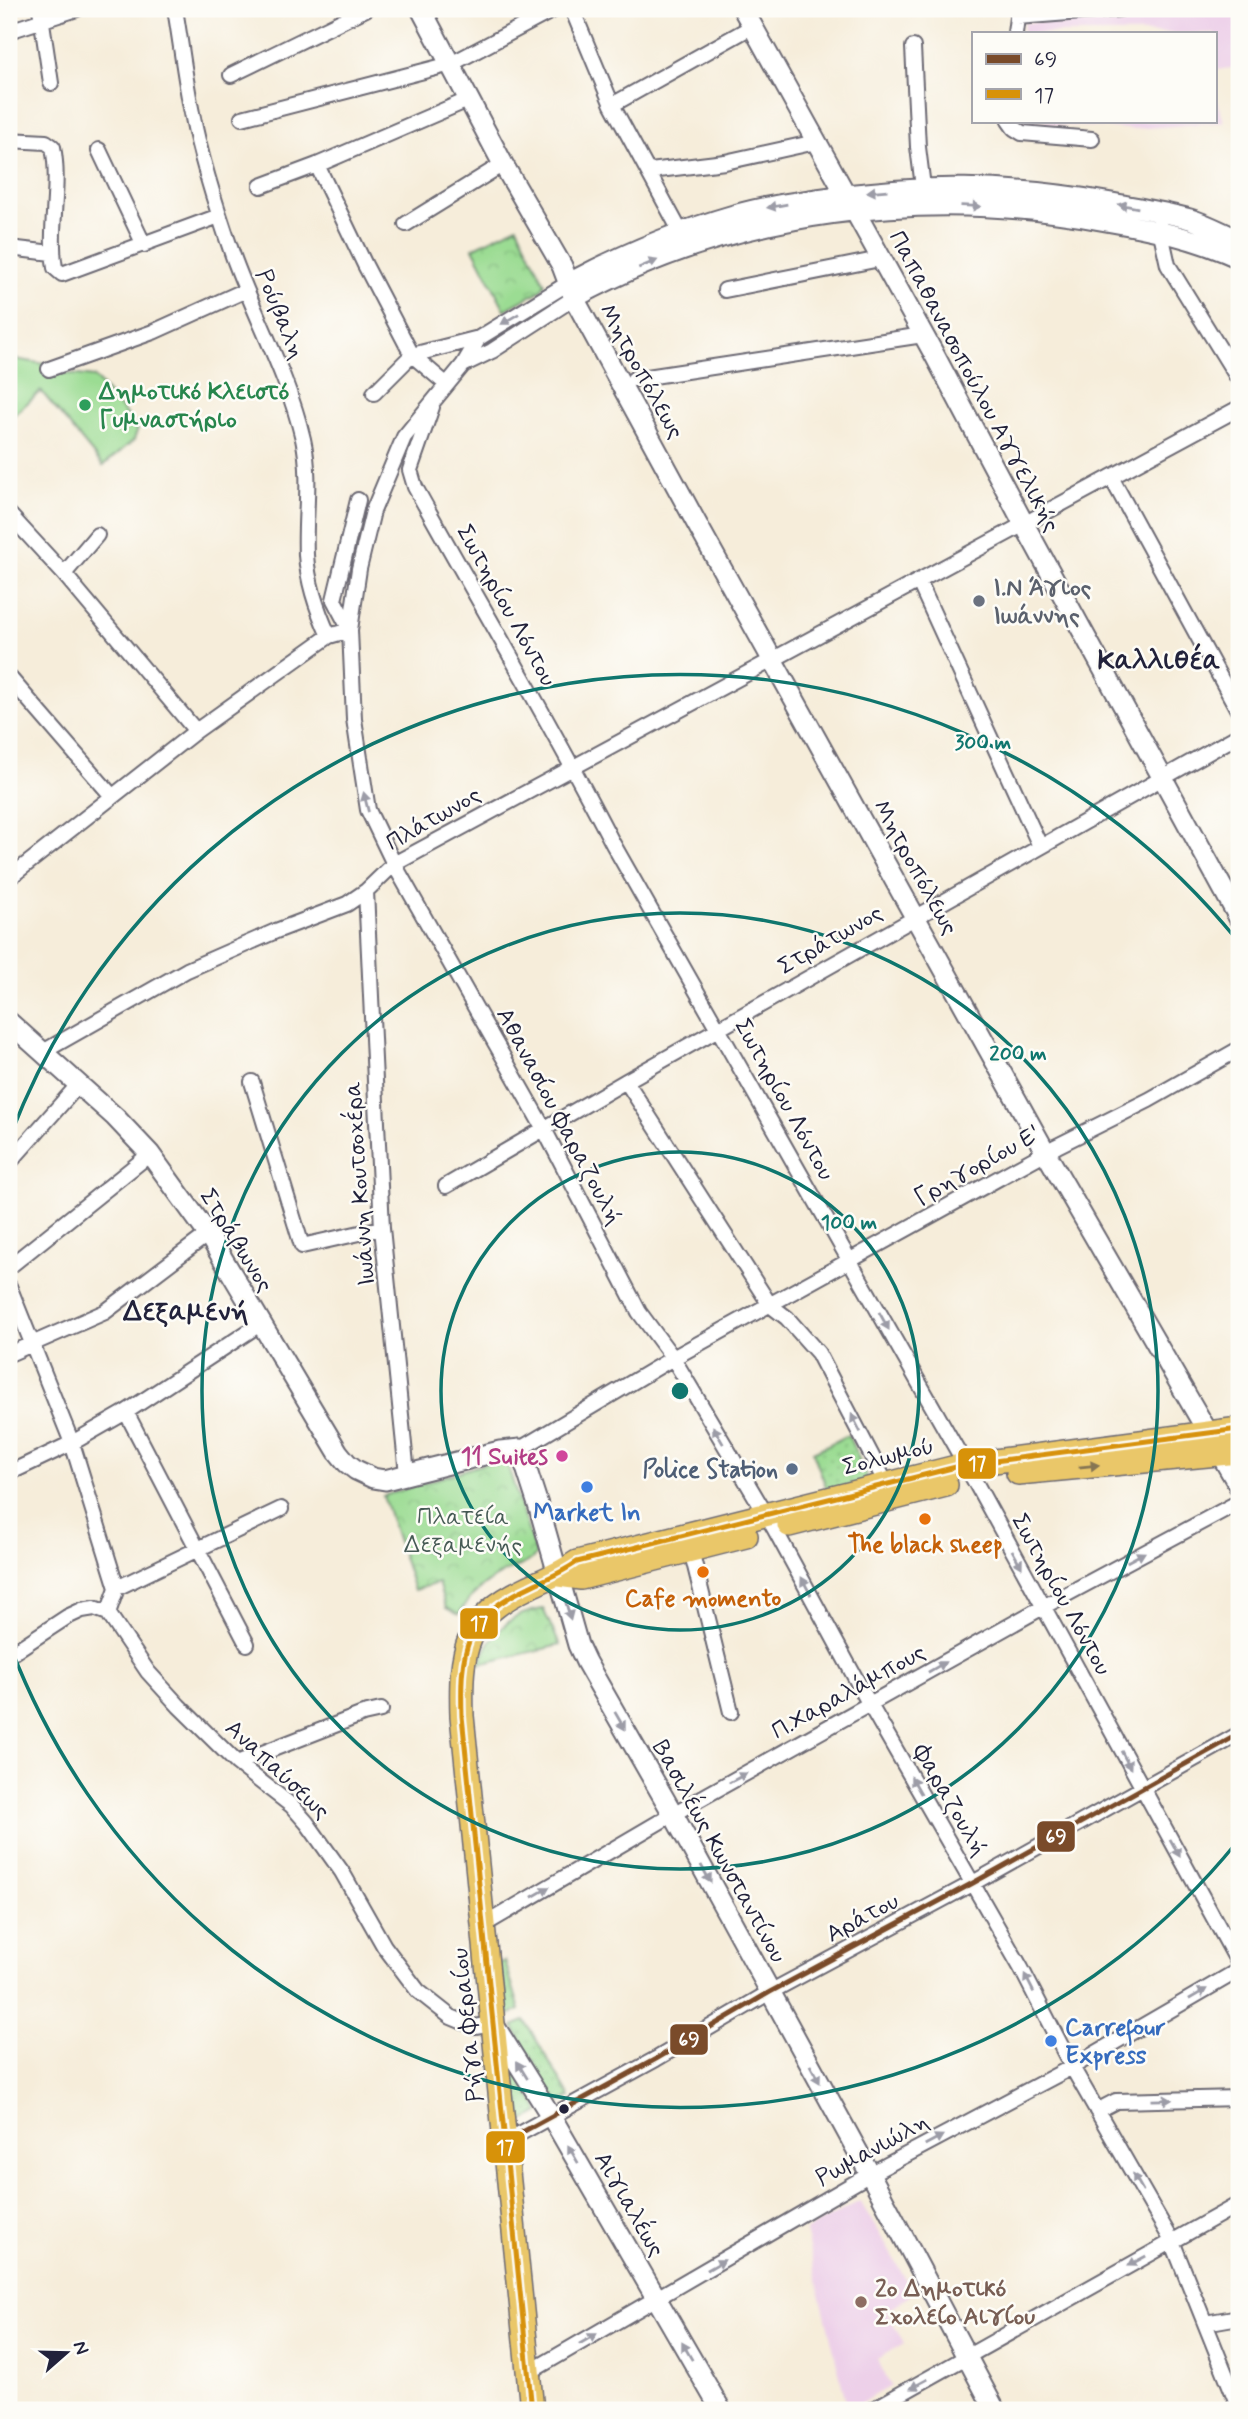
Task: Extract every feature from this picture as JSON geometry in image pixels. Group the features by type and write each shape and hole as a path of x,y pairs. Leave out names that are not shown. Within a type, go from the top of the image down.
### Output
{"main road":[{"name":"Σολωμού","path":"461,1675 467,1647 483,1617 514,1594 559,1575 577,1562 770,1522 969,1471 1228,1446"},
{"name":"Σολωμού","path":"559,1575 581,1578 691,1550 770,1522"},
{"name":"Ρήγα Φεραίου","path":"461,1675 462,1716 482,1926 532,2410"}],"street":[{"path":"9,31 41,15 77,9"},
{"name":"Ρούβαλη","path":"175,9 192,115 219,216 304,441 309,487 306,556 310,586 329,636"},
{"path":"231,75 366,9"},
{"name":"Μητροπόλεως","path":"421,9 503,164 573,284 634,379 778,655 920,914 1052,1149 1228,1446 1239,1486"},
{"path":"242,118 451,64 555,9"},
{"path":"572,9 612,105 684,240"},
{"path":"1015,32 1018,13 1120,9"},
{"path":"41,15 51,83"},
{"path":"612,105 748,18"},
{"name":"Παπαθανασοπούλου Αγγελικής","path":"748,18 1239,918"},
{"path":"913,47 918,147 923,187"},
{"path":"261,186 317,165 470,99"},
{"path":"1012,124 1022,133 1092,139"},
{"path":"9,140 49,142 55,150 52,253 55,268 62,274 219,216"},
{"path":"649,171 725,162 816,142"},
{"path":"99,150 144,245"},
{"path":"406,224 503,164"},
{"path":"317,165 412,355 446,384"},
{"path":"374,393 412,355 479,338 573,284 684,240 736,214 849,203 923,187 1003,188 1067,195 1157,211 1192,220 1239,240"},
{"path":"849,203 1009,207 1085,217 1194,240 1239,258"},
{"path":"1157,211 1168,265 1239,380"},
{"path":"9,248 52,253"},
{"path":"725,290 880,259"},
{"path":"463,365 492,351 573,284"},
{"name":"Μητροπόλεως","path":"573,284 697,524 778,655"},
{"path":"49,369 153,332 246,290"},
{"path":"634,379 923,335"},
{"path":"350,630 354,598 373,511 404,438 463,365 479,338"},
{"name":"Σωτηρίου Λόντου","path":"435,399 414,455 411,478 573,766 613,844 969,1471 1239,1964"},
{"name":"Πλάτωνος","path":"41,1053 187,970 276,931 347,904 366,891 394,864 1239,408"},
{"path":"1111,477 1239,712"},
{"path":"350,630 334,600 358,500"},
{"path":"9,514 64,574 196,731"},
{"path":"64,574 97,534"},
{"path":"919,582 1040,846"},
{"path":"9,878 196,731 329,636 350,630"},
{"name":"Αθανασίου Φαραζουλή","path":"350,630 353,705 368,810 394,864 544,1129 639,1312 673,1358 770,1522"},
{"path":"9,677 113,796"},
{"name":"Στράτωνος","path":"446,1186 626,1080 1239,735"},
{"name":"Ιωάννη Κουτσοχέρα","path":"366,891 382,1228 407,1474"},
{"name":"Στράβωνος","path":"9,1022 115,1117 150,1154 208,1234 260,1324 347,1463 373,1478 385,1479 500,1451 520,1449"},
{"name":"Γρηγορίου Ε'","path":"520,1449 673,1358 1239,1049"},
{"path":"626,1080 770,1305 787,1318 818,1353 891,1491"},
{"path":"252,1083 302,1246 382,1228"},
{"path":"9,1163 79,1084"},
{"path":"9,1267 150,1154"},
{"path":"9,1354 105,1312 208,1234"},
{"path":"9,1286 72,1443 117,1588 108,1613 94,1608 82,1610 9,1655"},
{"path":"9,1473 72,1443 125,1412 260,1324"},
{"path":"125,1412 247,1644"},
{"name":"Βασιλέως Κωνσταντίνου","path":"520,1449 578,1645 870,2175 995,2410"},
{"name":"Π.Χαραλάμπους","path":"482,1926 673,1814 1044,1607 1239,1502"},
{"path":"117,1588 281,1509"},
{"name":"Φαραζουλή","path":"770,1522 870,1705 1021,1968 1072,2067 1172,2241 1238,2402"},
{"path":"691,1550 731,1712"},
{"name":"Αναπαύσεως","path":"108,1613 148,1672 237,1763 292,1806 307,1823 342,1872 384,1946 418,1991 452,2017 475,2027 493,2024"},
{"path":"237,1763 363,1714 381,1710"},
{"name":"Αράτου","path":"506,2141 656,2059 770,1992 973,1883 1239,1734"},
{"name":"Ρωμανιώλη","path":"528,2373 870,2175 1072,2067 1239,1970"},
{"name":"Αιγιαλέως","path":"493,2024 551,2116 721,2410"},
{"path":"1097,2111 1116,2101 1239,2098"},
{"path":"872,2410 1239,2204"},
{"path":"1205,2323 1239,2317"}],"shaded area":[{"path":"1193,9 1239,9 1239,67 1216,70 1216,32 1023,32 1024,23"},
{"path":"1216,95 1224,122 1132,129 1020,123 1216,122"},
{"name":"2ο Δημοτικό Σχολείο Αιγίου","path":"860,2201 914,2293 886,2311 904,2343 877,2359 891,2386 848,2410 805,2231"}],"green space":[{"path":"517,226 545,284 540,291 505,310 473,248"},
{"name":"Δημοτικό Κλειστό Γυμναστήριο","path":"9,358 51,365 54,372 94,377 138,428 134,440 103,466 41,391 9,419"},
{"path":"848,1435 869,1481 828,1492 813,1452"},
{"name":"Πλατεία Δεξαμενής","path":"505,1457 536,1555 483,1586 459,1614 446,1608 438,1583 414,1590 383,1496"},
{"path":"543,1609 560,1645 479,1664 489,1643 511,1620"},
{"path":"505,1961 520,2010 509,2015 499,1963"},
{"path":"525,2021 570,2097 557,2104 513,2026"},
{"path":"508,2058 540,2112 516,2125"}],"transit line":[{"name":"17","path":"532,2410 462,1716 462,1672 465,1654 470,1638 479,1624 507,1598 577,1562 964,1465 1239,1429"},
{"name":"69","path":"506,2141 656,2059 770,1992 973,1883 1239,1734"}],"place":[{"name":"Δημοτικό Κλειστό Γυμναστήριο","path":"85,405"},
{"name":"Ι.Ν Άγιος Ιωάννης","path":"979,601"},
{"name":"11 Suites","path":"562,1456"},
{"name":"Police Station","path":"792,1469"},
{"name":"Market In","path":"587,1487"},
{"name":"The black sheep","path":"925,1519"},
{"name":"Cafe momento","path":"703,1572"},
{"name":"Carrefour Express","path":"1051,2041"},
{"name":"2ο Δημοτικό Σχολείο Αιγίου","path":"861,2302"}],"district":[{"name":"Καλλιθέα","path":"1159,659"},
{"name":"Δεξαμενή","path":"186,1310"}]}
